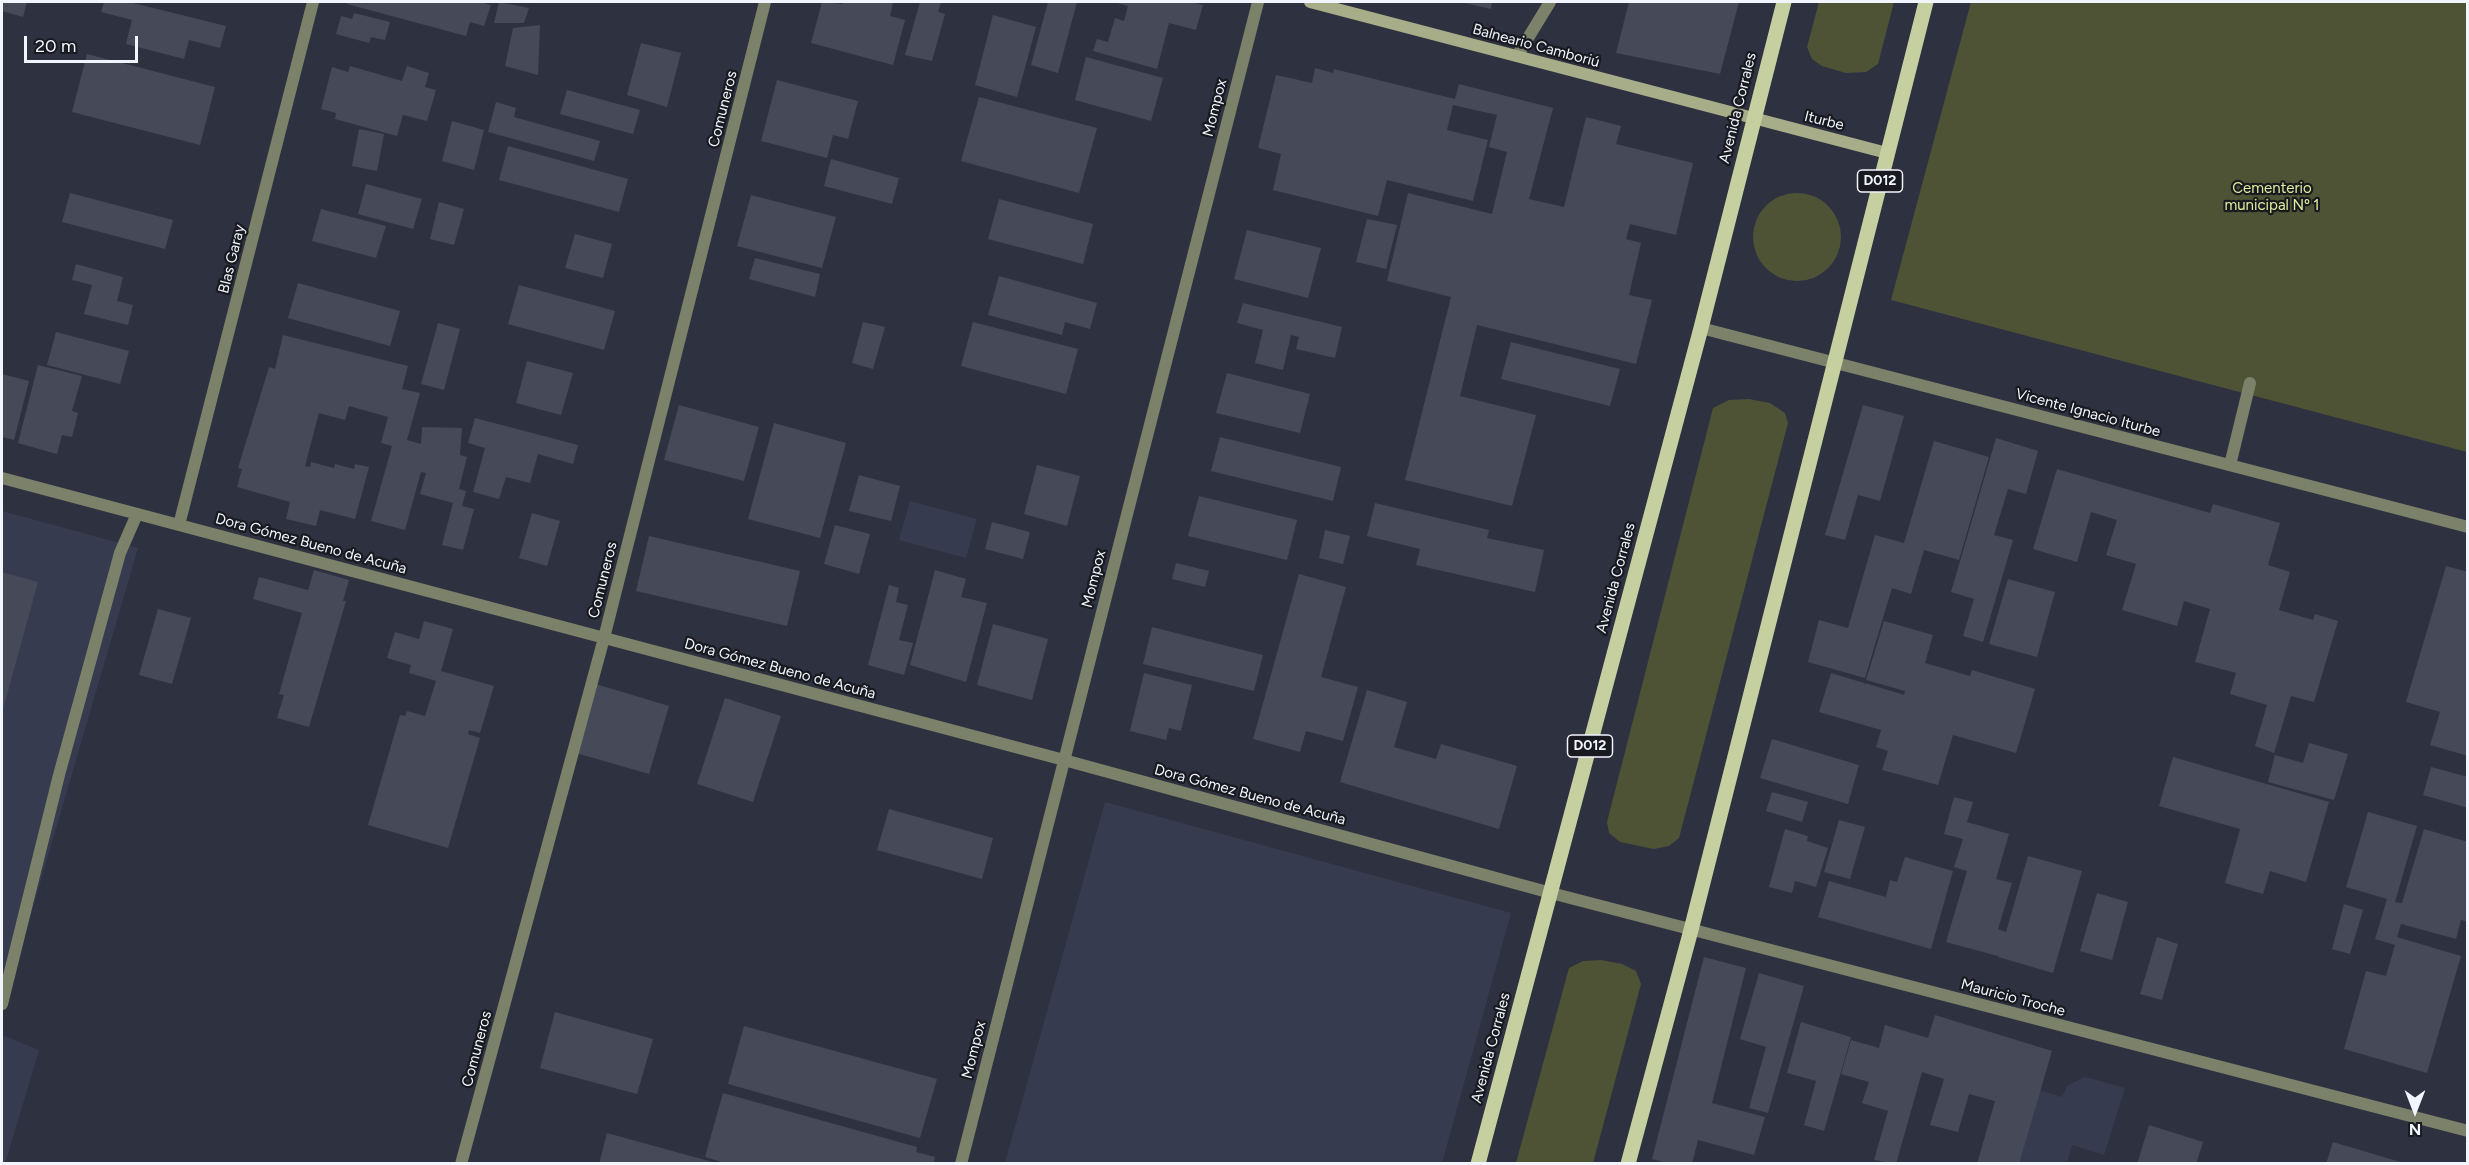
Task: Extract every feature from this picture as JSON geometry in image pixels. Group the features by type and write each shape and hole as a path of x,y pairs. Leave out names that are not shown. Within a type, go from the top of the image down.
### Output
{"main road":[{"name":"Avenida Corrales","path":"1478,1164 1701,328 1784,2"},
{"name":"D012","path":"1628,1164 1691,930 1926,2"}],"street":[{"name":"Blas Garay","path":"179,525 314,2"},
{"name":"Comuneros","path":"461,1164 604,638 765,2"},
{"name":"Mompox","path":"960,1164 1258,2"},
{"name":"Balneario Camboriú","path":"1310,2 1755,119"},
{"path":"1517,56 1550,2"},
{"name":"Iturbe","path":"1755,119 1887,153"},
{"name":"Vicente Ignacio Iturbe","path":"1701,328 2468,528"},
{"path":"2230,465 2250,382"},
{"name":"Dora Gómez Bueno de Acuña","path":"2,478 1064,760 1551,893"},
{"path":"2,1004 68,741 120,554 137,514"},
{"name":"Mauricio Troche","path":"1551,893 2468,1131"}],"shaded area":[{"path":"910,501 977,519 966,558 899,540"},
{"path":"2,511 138,548 2,1013"},
{"path":"1105,802 1511,913 1442,1163 1005,1163"},
{"path":"2,1035 39,1050 5,1164 2,1163"},
{"path":"2085,1077 2125,1088 2104,1155 2072,1145 2067,1163 2013,1164 2030,1087 2062,1097 2067,1086"}],"green space":[{"path":"1819,2 1894,2 1878,64 1866,72 1846,73 1822,66 1812,59 1807,47"},
{"name":"Cementerio municipal Nº 1","path":"1971,2 2467,2 2467,452 1891,300"},
{"path":"1797,193 1814,196 1828,206 1838,220 1841,237 1838,254 1828,268 1814,278 1797,281 1780,278 1766,268 1756,254 1753,237 1756,220 1766,206 1780,196"},
{"path":"1749,399 1770,403 1785,413 1788,423 1679,838 1669,846 1654,849 1620,842 1609,833 1607,822 1713,408 1729,400"},
{"path":"1601,960 1622,964 1636,971 1641,984 1593,1163 1516,1163 1569,968 1583,961"}],"building":[{"path":"2,2 27,2 23,17 2,11"},
{"path":"104,2 129,2 226,26 220,48 189,40 184,59 126,44 132,20 101,12"},
{"path":"347,2 479,2 491,5 484,26 470,22 466,36 347,4"},
{"path":"499,2 529,8 524,23 494,23"},
{"path":"822,2 843,4 843,2 893,2 890,16 905,20 893,65 811,43"},
{"path":"920,2 941,2 938,12 945,14 932,61 905,55"},
{"path":"1048,2 1077,2 1058,73 1031,65"},
{"path":"1114,2 1190,2 1203,5 1196,30 1169,23 1157,69 1093,51 1097,39 1108,42 1115,18 1124,21 1128,6"},
{"path":"1460,2 1492,2 1491,9"},
{"path":"1629,2 1739,2 1720,74 1616,53"},
{"path":"354,13 390,22 385,40 371,37 369,43 336,34 341,16 352,19"},
{"path":"993,15 1036,27 1017,97 975,85"},
{"path":"540,25 538,75 505,66 513,28"},
{"path":"641,43 681,53 667,107 627,95"},
{"path":"87,54 215,87 200,145 72,112"},
{"path":"1086,57 1163,78 1151,121 1075,100"},
{"path":"350,66 402,81 407,66 429,73 425,87 436,90 427,121 403,115 397,136 335,119 336,113 321,109 332,67 348,72"},
{"path":"1315,68 1333,73 1334,69 1455,99 1459,84 1553,108 1529,199 1564,207 1586,117 1621,126 1616,144 1693,163 1676,235 1630,224 1626,239 1641,243 1629,295 1652,300 1636,364 1477,325 1460,396 1536,415 1512,506 1405,480 1451,297 1387,281 1408,193 1492,214 1507,152 1489,147 1497,115 1453,105 1447,130 1488,140 1473,201 1387,180 1378,216 1273,190 1281,154 1258,148 1276,75 1312,83"},
{"path":"777,80 858,101 848,139 833,135 827,158 761,141"},
{"path":"567,90 640,110 633,134 560,114"},
{"path":"979,97 1097,128 1079,193 961,161"},
{"path":"496,102 516,108 514,117 600,141 594,161 488,132"},
{"path":"452,121 484,130 474,170 442,161"},
{"path":"359,129 384,134 377,171 352,166"},
{"path":"508,146 628,179 619,212 499,180"},
{"path":"831,159 899,178 892,204 824,186"},
{"path":"366,184 422,199 413,229 358,214"},
{"path":"70,193 173,220 165,249 62,222"},
{"path":"751,195 836,217 822,268 737,246"},
{"path":"999,199 1093,224 1083,264 988,239"},
{"path":"439,202 464,209 454,245 430,239"},
{"path":"321,209 386,226 376,258 312,241"},
{"path":"1367,219 1397,225 1386,269 1356,262"},
{"path":"1247,230 1321,248 1308,298 1234,279"},
{"path":"575,234 612,244 603,278 565,268"},
{"path":"755,258 820,274 815,297 749,279"},
{"path":"76,264 123,277 117,301 133,305 128,325 84,314 92,285 72,280"},
{"path":"999,276 1097,303 1090,329 1065,322 1062,335 988,315"},
{"path":"298,283 400,311 390,346 288,318"},
{"path":"519,285 615,311 604,350 508,324"},
{"path":"1243,303 1342,327 1335,358 1296,349 1299,337 1291,335 1283,370 1255,363 1263,330 1237,323"},
{"path":"863,322 885,327 873,369 852,363"},
{"path":"973,322 1078,349 1066,394 961,366"},
{"path":"438,323 460,329 444,390 421,384"},
{"path":"56,332 129,351 120,384 47,365"},
{"path":"283,335 408,366 402,389 420,393 407,440 421,444 422,427 462,428 460,455 467,457 459,489 466,491 462,506 474,509 463,550 442,545 453,503 420,494 426,473 421,472 405,530 371,521 392,446 381,443 388,417 349,406 345,420 319,413 305,466 310,467 311,462 334,468 335,464 354,469 355,464 369,467 355,519 320,510 316,526 286,519 290,502 237,487 242,469 238,468 269,367 275,369"},
{"path":"1511,342 1620,369 1610,406 1501,379"},
{"path":"527,361 573,373 561,415 516,403"},
{"path":"38,365 82,376 72,411 78,413 72,437 62,435 57,454 18,443"},
{"path":"1227,373 1310,394 1300,433 1216,413"},
{"path":"2,374 29,381 14,440 2,437"},
{"path":"679,405 759,427 744,481 664,460"},
{"path":"1863,405 1904,416 1880,501 1858,495 1845,540 1825,535"},
{"path":"475,418 578,445 573,464 538,454 530,483 506,477 499,499 473,492 485,448 468,443"},
{"path":"774,423 846,443 820,538 748,519"},
{"path":"1220,437 1341,467 1333,501 1211,471"},
{"path":"1996,438 2038,451 2026,494 2008,489 1994,535 2013,540 1983,642 1963,636 1974,599 1951,592"},
{"path":"1934,441 1989,457 1959,560 1924,550 1911,594 1892,588 1865,678 1808,662 1819,620 1848,628 1875,535 1904,543"},
{"path":"1037,465 1080,476 1067,526 1024,514"},
{"path":"2057,469 2210,513 2213,504 2280,523 2268,565 2290,572 2279,610 2313,620 2315,614 2338,621 2314,702 2291,696 2274,753 2255,746 2267,705 2230,694 2236,673 2195,662 2210,609 2184,601 2177,626 2122,610 2136,564 2106,555 2117,520 2091,512 2077,562 2033,549"},
{"path":"859,475 900,486 891,521 849,511"},
{"path":"1199,496 1297,520 1287,560 1188,536"},
{"path":"1375,503 1489,530 1487,538 1544,550 1535,592 1416,565 1420,549 1367,536"},
{"path":"532,513 560,521 547,566 519,558"},
{"path":"992,522 1030,532 1023,559 985,549"},
{"path":"835,525 870,534 859,574 824,564"},
{"path":"1325,530 1350,536 1343,564 1319,558"},
{"path":"649,536 800,571 787,626 636,591"},
{"path":"1176,563 1209,571 1205,587 1172,579"},
{"path":"2446,566 2468,572 2468,756 2430,745 2440,712 2406,702"},
{"path":"314,570 349,580 343,601 346,601 309,727 277,718 284,695 279,694 302,613 253,599 259,577 308,590"},
{"path":"935,570 966,579 961,597 987,603 966,682 910,665"},
{"path":"2,572 38,582 2,713"},
{"path":"1299,574 1346,587 1321,677 1358,687 1343,741 1306,731 1300,752 1253,739"},
{"path":"2008,579 2055,592 2037,657 1989,644"},
{"path":"889,585 899,588 896,602 908,605 899,640 913,643 904,675 868,665"},
{"path":"158,609 191,618 172,684 139,675"},
{"path":"424,621 453,629 441,671 494,686 480,733 469,730 468,734 480,738 448,848 368,825 400,715 405,716 407,711 425,716 436,681 409,673 411,665 387,658 395,632 419,639"},
{"path":"1884,621 1933,635 1925,663 1970,676 1972,670 2035,689 2016,753 1953,735 1938,785 1882,770 1888,751 1876,747 1881,730 1819,712 1831,673 1864,683 1864,685 1865,683 1904,695 1905,691 1866,680"},
{"path":"993,624 1048,639 1032,700 977,685"},
{"path":"1152,627 1263,655 1254,691 1143,664"},
{"path":"1144,673 1192,685 1181,731 1169,728 1166,740 1130,731"},
{"path":"589,682 669,706 649,774 569,751"},
{"path":"1367,690 1407,702 1394,747 1436,759 1441,744 1517,766 1499,829 1340,782"},
{"path":"725,698 781,716 753,802 697,784"},
{"path":"1772,739 1859,765 1848,804 1760,778"},
{"path":"2309,743 2348,754 2334,800 2268,782 2275,755 2303,763"},
{"path":"2173,757 2329,802 2306,882 2270,871 2263,894 2225,883 2240,829 2159,806"},
{"path":"2431,767 2468,777 2468,808 2423,795"},
{"path":"1772,792 1808,802 1802,822 1766,811"},
{"path":"1954,797 1973,802 1967,822 2009,834 1996,879 2012,883 1998,929 2006,932 2028,856 2082,871 2053,973 1998,957 2000,950 1998,956 1946,942 1967,871 1954,867 1963,839 1944,834"},
{"path":"889,809 993,838 982,879 877,850"},
{"path":"2368,812 2417,826 2395,902 2402,903 2424,829 2468,842 2468,922 2461,920 2456,939 2401,924 2397,937 2461,956 2427,1073 2344,1049 2366,971 2386,976 2395,945 2375,939 2387,899 2346,887"},
{"path":"1839,820 1865,827 1850,879 1824,872"},
{"path":"1785,829 1808,836 1807,841 1828,848 1816,887 1795,881 1792,893 1769,887"},
{"path":"1905,857 1953,871 1931,949 1818,917 1829,881 1886,897 1890,880 1897,882"},
{"path":"2097,893 2128,902 2112,960 2080,951"},
{"path":"2344,904 2363,910 2350,954 2332,949"},
{"path":"2157,937 2178,944 2162,1000 2140,994"},
{"path":"1704,957 1746,968 1712,1103 1765,1117 1754,1155 1698,1140 1692,1164 1671,1164 1652,1159"},
{"path":"1759,973 1804,986 1768,1113 1749,1108 1766,1047 1740,1039"},
{"path":"555,1012 653,1039 637,1094 540,1068"},
{"path":"1935,1015 2052,1051 2019,1164 1977,1164 1995,1101 1969,1094 1958,1132 1930,1125 1944,1079 1922,1072 1896,1164 1874,1160 1888,1111 1862,1103 1869,1082 1841,1074 1851,1040 1879,1048 1885,1025 1928,1038"},
{"path":"1801,1022 1851,1037 1824,1131 1804,1125 1816,1081 1787,1073"},
{"path":"744,1026 937,1079 920,1138 728,1084"},
{"path":"723,1093 917,1147 916,1152 935,1157 933,1164 728,1164 705,1157"},
{"path":"2149,1125 2203,1142 2196,1164 2137,1164"},
{"path":"607,1133 716,1163 716,1164 599,1164"},
{"path":"2333,1142 2404,1163 2404,1164 2326,1164"}]}
